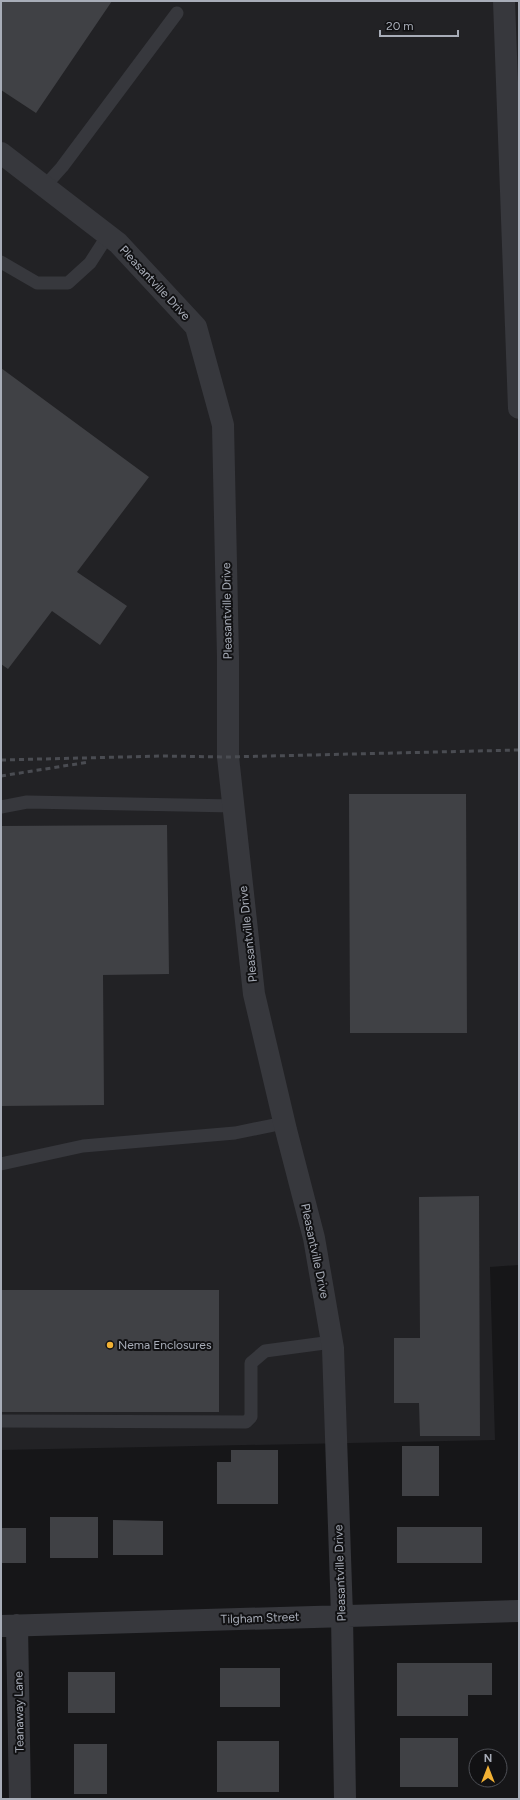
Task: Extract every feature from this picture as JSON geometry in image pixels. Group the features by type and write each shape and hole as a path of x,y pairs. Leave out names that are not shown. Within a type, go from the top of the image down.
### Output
{"street":[{"path":"504,1 519,408"},
{"name":"Pleasantville Drive","path":"1,153 118,243 196,326 223,425 228,656 228,757 254,994 284,1123 314,1238 332,1342 342,1616 345,1799"},
{"name":"Tilgham Street","path":"9,1625 519,1611"},
{"name":"Teanaway Lane","path":"9,1625 20,1799"}],"lane":[{"path":"45,186 62,166 177,13"},
{"path":"1,262 38,283 68,283 90,262 108,235"},
{"path":"1,807 27,802 234,806"},
{"path":"1,1164 83,1146 235,1133 284,1123"},
{"path":"1,1421 246,1422 251,1417 251,1363 265,1351 332,1342"}],"shaded area":[{"path":"1,1 519,1 519,1265 490,1267 495,1440 1,1450"}],"building":[{"path":"1,1 112,1 36,113 1,90"},
{"path":"1,368 149,477 77,572 127,606 100,645 52,611 8,669 1,664"},
{"path":"349,794 466,794 467,1033 350,1033"},
{"path":"167,825 169,974 103,975 104,1105 1,1106 1,826"},
{"path":"479,1196 480,1436 420,1436 419,1403 394,1403 394,1338 420,1338 419,1197"},
{"path":"1,1290 219,1290 219,1412 1,1412"},
{"path":"402,1446 439,1446 439,1496 402,1496"},
{"path":"231,1450 278,1450 278,1504 217,1504 217,1462 231,1462"},
{"path":"50,1517 98,1517 98,1558 50,1558"},
{"path":"113,1520 163,1521 163,1555 113,1555"},
{"path":"397,1527 482,1527 482,1563 397,1563"},
{"path":"1,1528 26,1528 26,1563 1,1563"},
{"path":"397,1663 492,1663 492,1695 468,1695 468,1716 397,1716"},
{"path":"220,1668 280,1668 280,1707 220,1707"},
{"path":"68,1672 115,1672 115,1713 68,1713"},
{"path":"400,1738 458,1738 458,1787 400,1787"},
{"path":"217,1741 279,1741 279,1792 217,1792"},
{"path":"74,1744 107,1744 107,1794 74,1794"}],"railway":[{"path":"1,760 163,756 228,757 519,750"},
{"path":"1,776 89,762"}],"place":[{"name":"Nema Enclosures","path":"110,1345"}]}
